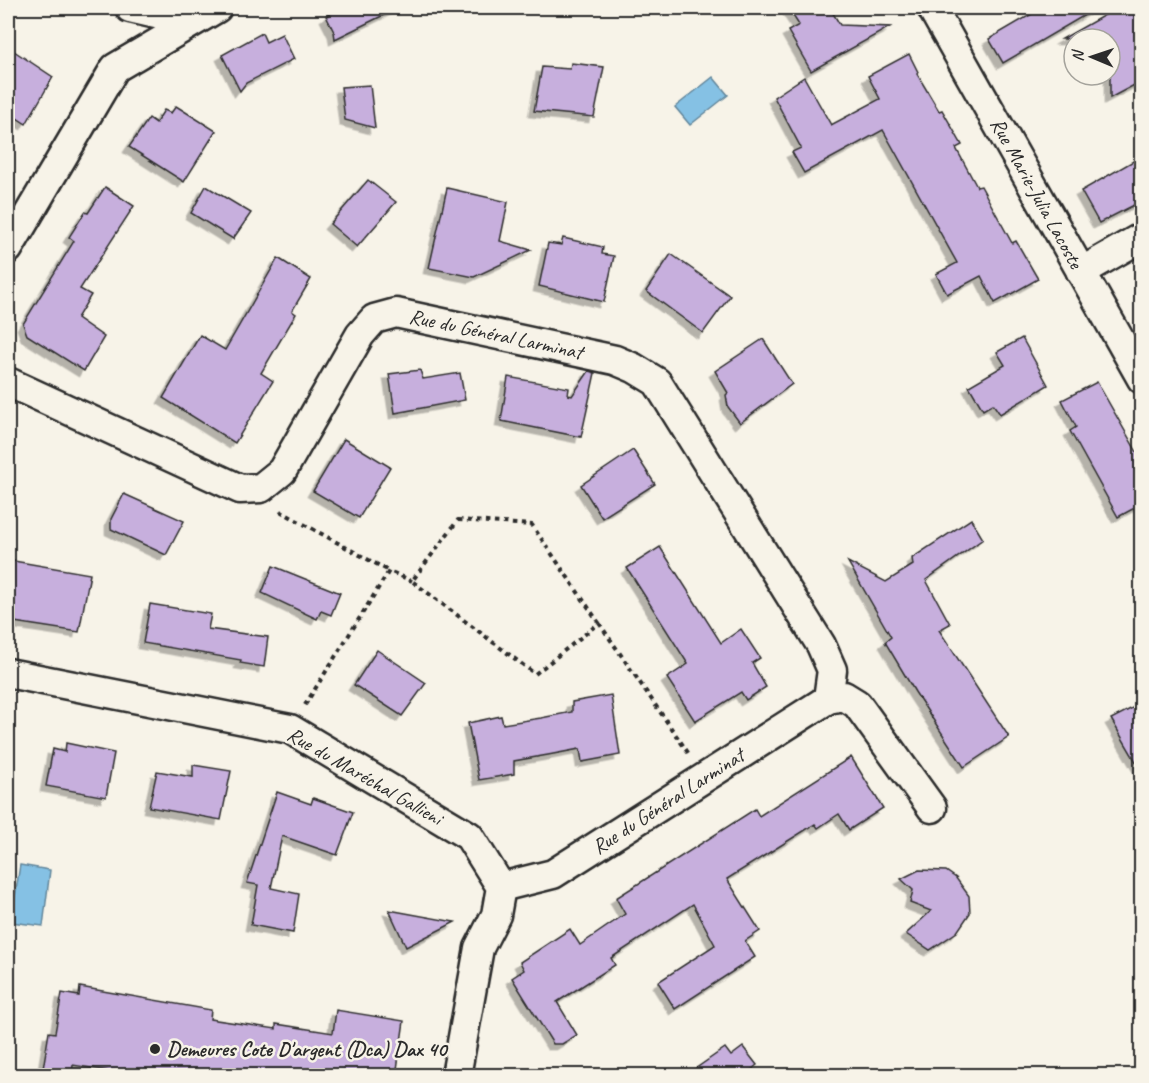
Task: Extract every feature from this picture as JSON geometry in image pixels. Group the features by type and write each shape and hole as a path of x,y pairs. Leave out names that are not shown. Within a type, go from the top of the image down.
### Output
{"street":[{"path":"130,8 191,22"},
{"path":"8,249 115,68 217,8"},
{"name":"Rue Marie-Julia Lacoste","path":"932,8 1142,379"},
{"path":"1081,272 1142,237"},
{"name":"Rue du Général Larminat","path":"240,489 261,488 282,471 360,334 374,320 396,313 615,360 657,382 821,645 832,670 828,699 553,874 501,887"},
{"path":"8,382 240,489"},
{"name":"Rue du Maréchal Gallieni","path":"8,673 290,729 469,836 501,887"},
{"path":"828,699 844,696 856,704 932,808"},
{"path":"456,1076 479,948 496,915 501,887"}],"path":[{"path":"240,489 389,571 412,581 535,674 599,623"},
{"path":"412,581 458,520 532,525 705,777"},
{"path":"290,729 389,571"}],"water":[{"path":"713,77 728,95 690,125 675,107"},
{"path":"20,865 50,870 43,926 11,922"}],"building":[{"path":"340,8 398,8 335,39 326,16"},
{"path":"788,8 830,8 840,25 890,27 811,71 788,31 799,25"},
{"path":"1042,8 1097,8 1003,63 989,39"},
{"path":"1117,8 1142,8 1142,81 1110,98 1110,87 1122,87 1122,27 1083,27"},
{"path":"262,33 266,42 282,34 294,59 246,83 240,91 222,55"},
{"path":"8,47 53,77 26,124 8,112"},
{"path":"909,54 917,74 939,111 942,110 962,145 956,148 977,187 981,186 1012,243 1016,241 1038,279 995,303 981,276 947,294 936,274 957,263 883,130 804,173 792,152 801,148 774,97 804,77 831,125 880,99 868,76"},
{"path":"571,63 604,67 594,117 534,111 542,67 570,69"},
{"path":"370,85 375,128 345,120 341,87"},
{"path":"176,106 216,131 184,182 129,147 149,118 156,123 164,110 171,113"},
{"path":"1142,156 1142,201 1099,223 1081,191"},
{"path":"368,180 396,202 357,247 330,224"},
{"path":"206,186 251,213 233,239 191,213"},
{"path":"105,187 134,206 80,289 91,295 77,318 104,337 84,371 27,335 23,324 74,241 69,237"},
{"path":"447,188 508,202 500,241 531,250 474,277 429,268"},
{"path":"563,238 603,247 602,254 614,256 604,302 539,286 548,243 561,245"},
{"path":"671,254 730,296 703,333 646,291"},
{"path":"278,258 311,279 292,311 296,314 261,373 273,381 235,443 163,398 200,335 225,350"},
{"path":"1022,338 1048,385 1000,414 993,404 983,410 969,386 1005,365 997,352"},
{"path":"763,339 792,384 740,423 728,407 726,395 728,393 715,371"},
{"path":"420,370 423,379 460,373 465,400 395,413 389,374"},
{"path":"589,371 595,373 581,437 501,421 508,377 569,388 568,395 572,396"},
{"path":"1097,382 1142,461 1142,504 1118,517 1070,431 1076,427 1062,400"},
{"path":"344,439 390,467 359,518 313,491"},
{"path":"633,450 655,484 602,518 581,485"},
{"path":"124,494 184,521 166,555 111,529 111,519"},
{"path":"971,519 983,539 926,580 950,624 939,630 1009,737 964,767 885,642 891,637 848,562 886,582 913,565 912,558"},
{"path":"660,547 721,643 741,629 760,658 752,663 766,687 746,700 741,692 695,721 667,678 688,664 627,568"},
{"path":"8,560 90,574 79,632 8,621"},
{"path":"273,566 340,593 331,615 321,611 317,619 262,593"},
{"path":"150,604 211,614 208,629 268,637 264,667 240,663 241,660 143,643"},
{"path":"377,650 426,683 402,716 354,685"},
{"path":"611,695 620,755 582,762 580,749 514,761 514,774 479,780 468,723 501,716 503,724 572,712 572,702"},
{"path":"1142,703 1142,772 1111,719"},
{"path":"66,743 114,753 106,797 46,786 53,749 65,752"},
{"path":"851,757 883,808 849,830 839,814 818,828 815,824 727,879 760,931 745,941 755,957 675,1009 658,982 715,945 693,904 611,958 615,965 557,1002 577,1035 562,1044 553,1044 512,978 524,970 520,962 570,929 580,945 625,914 616,898 755,809 759,816"},
{"path":"193,765 231,771 221,820 149,807 157,771 193,777"},
{"path":"277,792 311,804 313,798 353,812 337,855 282,836 271,888 299,894 293,933 251,925 258,885 247,883"},
{"path":"919,870 946,871 956,878 969,896 970,913 957,932 930,950 906,934 931,911 910,903 913,890 901,879"},
{"path":"389,910 455,922 406,947"},
{"path":"80,987 211,1010 210,1019 276,1029 276,1024 333,1033 336,1010 404,1021 396,1076 141,1076 73,1065 72,1074 43,1069 49,1032 55,1033 62,993 79,996"},
{"path":"743,1047 757,1065 744,1076 685,1076 725,1048 731,1056"}],"place":[{"name":"Demeures Cote D'argent (Dca) Dax 40","path":"155,1049"}]}
